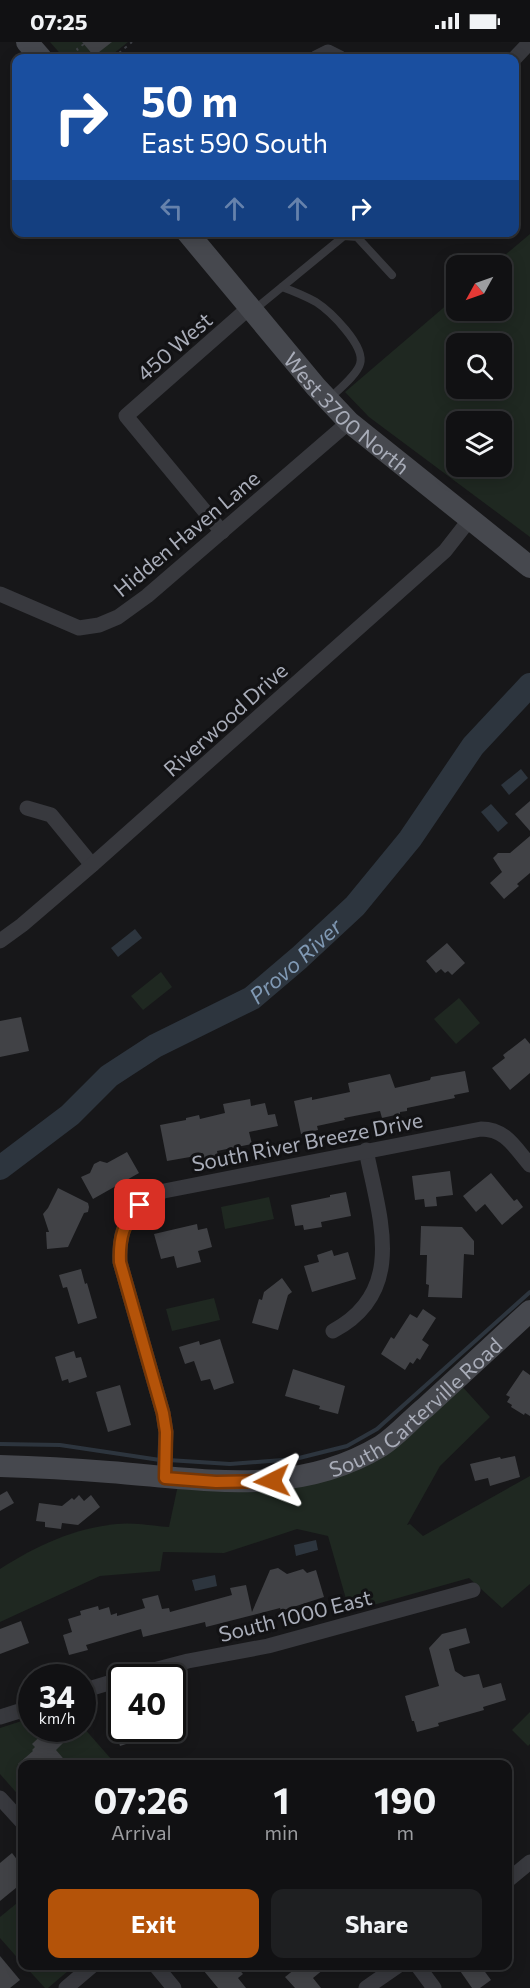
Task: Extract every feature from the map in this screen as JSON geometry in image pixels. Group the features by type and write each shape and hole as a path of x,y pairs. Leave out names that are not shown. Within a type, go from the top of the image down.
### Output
{"street":[{"path":"27,42 38,54"},
{"path":"519,54 530,42"},
{"name":"West 3700 North","path":"191,237 349,422 530,567"},
{"name":"450 West","path":"222,532 126,416 251,309"},
{"name":"Hidden Haven Lane","path":"0,594 79,628 99,626 118,617 147,596 349,422"},
{"name":"Riverwood Drive","path":"0,941 92,865 445,551 470,519"},
{"path":"27,808 51,815 92,865"},
{"name":"South River Breeze Drive","path":"165,1478 166,1432 163,1413 120,1262 119,1246 122,1232 126,1221 140,1205 164,1191 366,1150 485,1129 503,1134 530,1165"},
{"path":"333,1331 347,1324 366,1306 376,1288 381,1272 384,1239 366,1150"},
{"name":"South Carterville Road","path":"0,1466 109,1472 216,1482 287,1479 317,1473 351,1461 382,1445 530,1311"},
{"name":"South 1000 East","path":"177,1664 268,1646 473,1590"},
{"path":"0,1717 18,1711"},
{"path":"0,1798 18,1818"},
{"path":"512,1877 530,1862"},
{"path":"66,1988 87,1970"},
{"path":"159,1970 174,1988"},
{"path":"366,1988 392,1970"},
{"path":"421,1970 434,1988"}],"lane":[{"path":"251,309 282,287 343,237"},
{"path":"357,237 392,274"},
{"path":"282,287 318,303 332,315 353,340 360,354 361,364 328,400"}],"path":[{"path":"117,54 132,42"}],"shaded area":[{"path":"50,42 128,42 113,54 60,54"},
{"path":"530,234 530,537 450,477 512,477 512,411 446,411 446,474 369,417 345,392 446,306 446,321 512,321 512,255 505,255"},
{"path":"521,769 528,778 509,795 501,785"},
{"path":"491,804 508,823 498,832 481,812"},
{"path":"135,929 142,938 118,957 111,948"},
{"path":"161,972 172,987 143,1010 131,996"},
{"path":"459,998 480,1023 456,1044 434,1019"},
{"path":"269,1197 274,1219 225,1229 221,1207"},
{"path":"214,1298 220,1320 172,1331 166,1309"},
{"path":"459,1383 490,1417 440,1466 407,1525 410,1524 423,1536 530,1476 530,1584 502,1608 469,1578 350,1613 328,1536 297,1529 224,1553 163,1552 160,1571 100,1576 0,1622 0,1569 27,1553 56,1539 101,1526 129,1523 169,1527 178,1485 306,1484"},
{"path":"316,1540 318,1550 296,1556 294,1545"},
{"path":"215,1575 217,1586 195,1591 192,1580"},
{"path":"530,1712 530,1744 528,1746 512,1730"},
{"path":"18,1722 18,1742 96,1742 112,1760 18,1760 18,1794 0,1774 0,1728"},
{"path":"18,1902 18,1958 0,1938 0,1917"},
{"path":"29,1970 69,1970 48,1988 45,1988"}],"building":[{"path":"82,42 112,42 97,54 92,54"},
{"path":"530,801 530,831 515,814"},
{"path":"530,836 530,873 504,899 490,883 502,872 493,858 498,853 510,853"},
{"path":"447,943 465,963 452,975 441,969 436,973 426,961"},
{"path":"21,1017 29,1051 0,1057 0,1021"},
{"path":"525,1038 530,1044 530,1073 510,1090 492,1068 505,1058 503,1055"},
{"path":"465,1071 469,1092 454,1095 455,1098 407,1108 407,1111 400,1112 400,1114 382,1118 380,1111 344,1118 345,1120 317,1126 318,1130 301,1134 294,1101 312,1097 312,1100 350,1092 348,1083 390,1074 395,1088 430,1080 431,1077"},
{"path":"250,1099 251,1106 265,1103 268,1115 275,1114 278,1126 249,1132 252,1144 217,1151 218,1156 191,1161 190,1157 167,1161 160,1125 199,1115 200,1119 225,1113 223,1104"},
{"path":"127,1152 139,1173 93,1199 81,1177 90,1173 94,1164 100,1161 107,1163"},
{"path":"450,1171 453,1195 436,1197 437,1206 425,1207 424,1199 415,1200 412,1176"},
{"path":"491,1173 514,1201 517,1199 523,1207 502,1225 485,1204 476,1212 463,1196"},
{"path":"58,1188 88,1203 89,1207 68,1247 47,1249 46,1232 49,1232 43,1214"},
{"path":"346,1192 351,1216 321,1222 322,1227 304,1230 303,1225 295,1226 291,1205"},
{"path":"197,1224 198,1230 207,1228 212,1247 198,1251 201,1262 177,1268 174,1256 161,1259 154,1234"},
{"path":"421,1226 462,1227 474,1241 474,1255 464,1254 462,1298 428,1297 427,1255 420,1255"},
{"path":"332,1250 334,1256 348,1252 356,1279 312,1292 304,1266 319,1262 317,1255"},
{"path":"81,1269 97,1318 78,1324 67,1287 63,1288 59,1275"},
{"path":"282,1278 292,1292 288,1295 278,1330 252,1323 259,1299 262,1300 264,1292"},
{"path":"423,1309 436,1318 422,1340 429,1345 420,1360 417,1358 413,1364 410,1362 405,1370 381,1354 391,1337 394,1339 410,1314 417,1318"},
{"path":"220,1339 234,1383 214,1390 210,1379 201,1381 194,1361 185,1364 179,1347 199,1341 200,1345"},
{"path":"74,1351 76,1358 81,1357 87,1377 69,1383 68,1379 62,1381 55,1357"},
{"path":"293,1369 345,1386 338,1414 285,1396"},
{"path":"523,1370 530,1375 530,1416 525,1413 524,1415 507,1402 510,1397 506,1395"},
{"path":"120,1385 131,1425 108,1432 96,1392"},
{"path":"515,1456 520,1477 490,1486 488,1478 475,1481 470,1464"},
{"path":"7,1491 14,1503 0,1511 0,1495"},
{"path":"79,1495 84,1501 91,1495 100,1507 78,1525 62,1523 61,1529 45,1527 45,1522 36,1521 39,1503 62,1506"},
{"path":"278,1568 287,1574 303,1569 307,1573 316,1570 324,1597 281,1611 280,1608 206,1627 205,1622 143,1637 141,1629 86,1645 88,1650 69,1655 63,1635 72,1632 68,1619 81,1615 80,1611 98,1606 99,1610 109,1607 111,1615 117,1613 117,1616 145,1608 142,1599 158,1595 162,1609 169,1608 170,1612 232,1595 230,1588 246,1585 252,1612 270,1570"},
{"path":"21,1621 29,1643 0,1654 0,1629"},
{"path":"466,1628 470,1643 449,1649 455,1671 464,1677 479,1674 483,1688 501,1683 506,1700 483,1707 484,1710 438,1723 439,1726 417,1732 405,1696 439,1686 429,1648 442,1634"},
{"path":"34,1742 62,1742 56,1750 65,1760 23,1760 35,1747 32,1744"},
{"path":"119,1742 132,1742 120,1746"},
{"path":"12,1853 18,1861 18,1886 0,1901 0,1863"},
{"path":"0,1956 20,1980 10,1988 0,1988"},
{"path":"203,1970 239,1970 243,1974 238,1978 246,1988 218,1988"},
{"path":"294,1970 323,1970 313,1978 321,1988 295,1988 285,1977"},
{"path":"459,1970 484,1970 491,1980 480,1988 472,1988"}],"waterway":[{"name":"Provo River","path":"0,1168 70,1115 109,1076 155,1046 252,998 299,958 355,906 410,839 473,746 530,685"},
{"path":"168,1460 230,1464 295,1459 347,1446 377,1429 530,1292"},
{"path":"0,1444 60,1445 160,1460"}],"route":[{"path":"140,1205 126,1221 122,1232 119,1246 120,1262 163,1413 166,1432 165,1478 216,1482 272,1481"}]}
